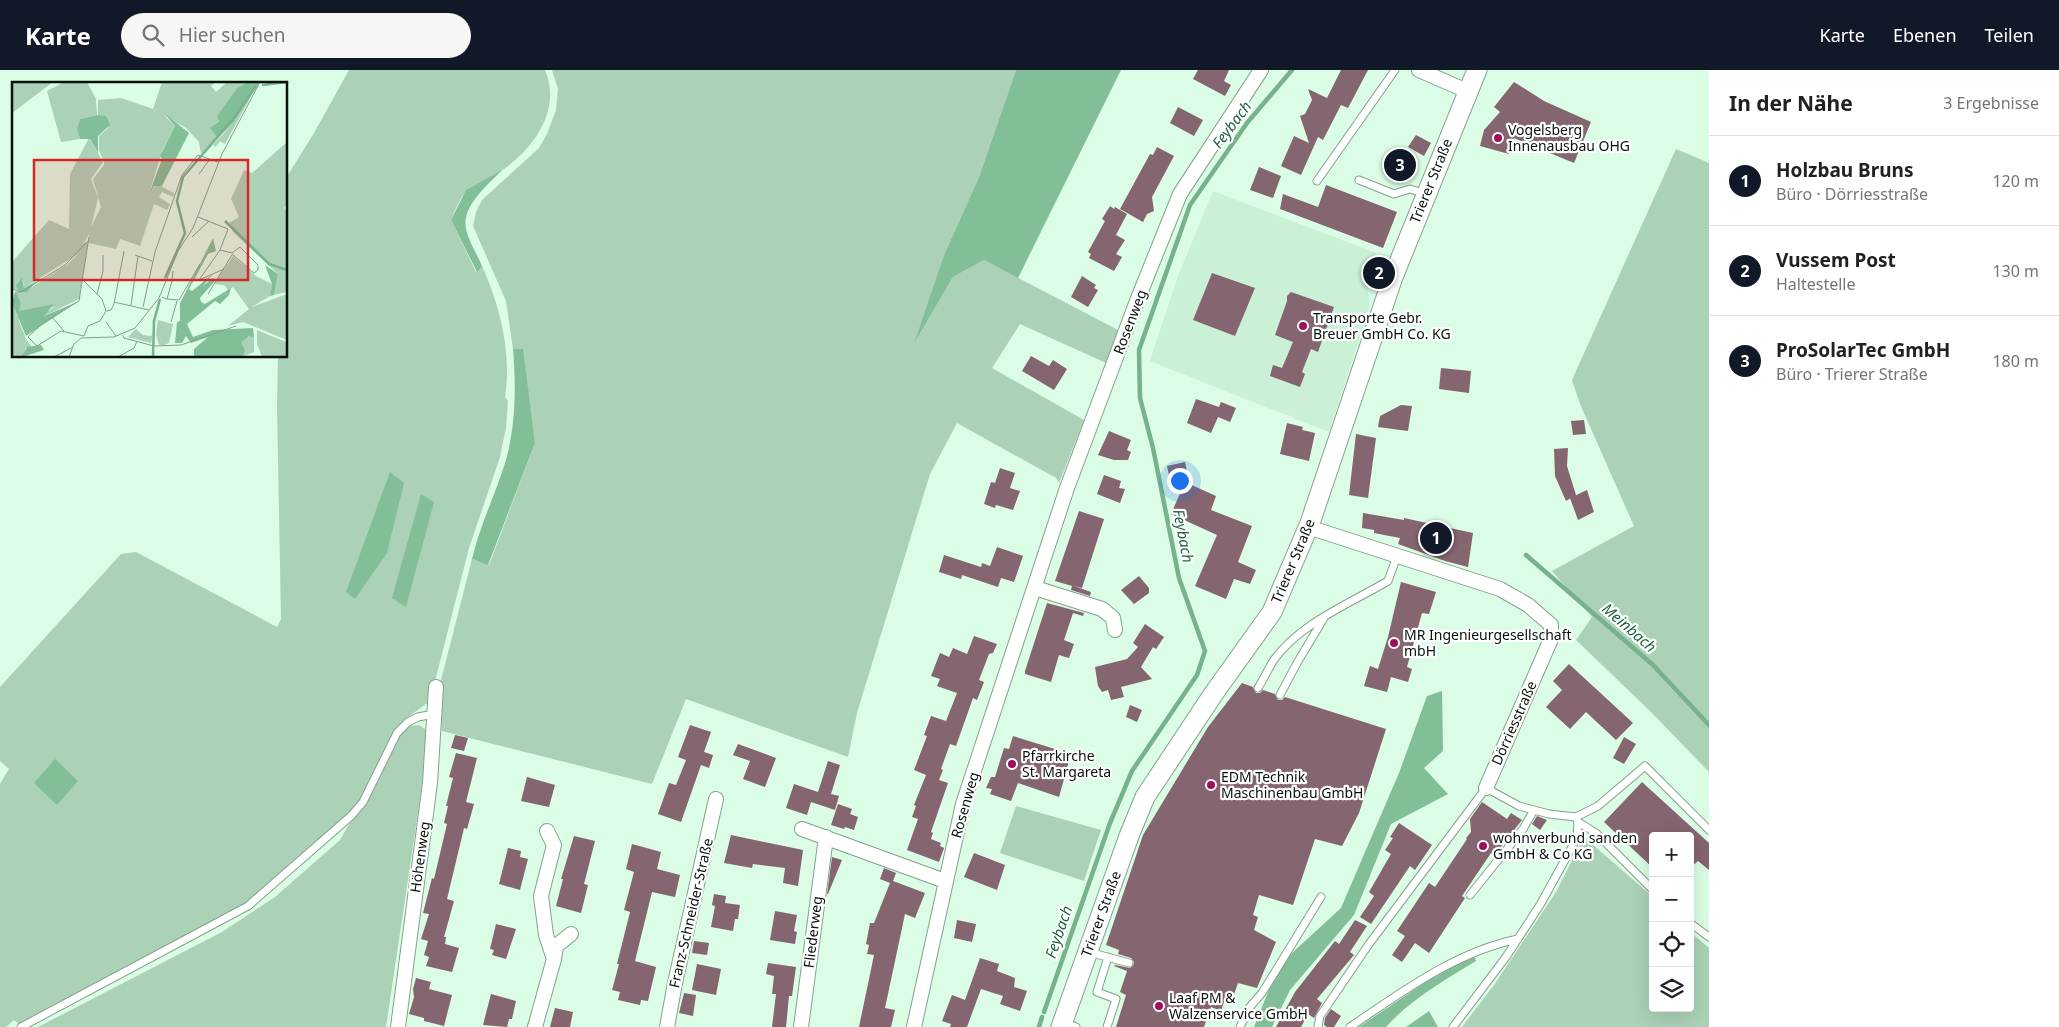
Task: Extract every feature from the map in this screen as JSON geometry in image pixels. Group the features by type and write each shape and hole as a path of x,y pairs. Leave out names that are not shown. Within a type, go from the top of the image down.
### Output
{"main road":[{"name":"Trierer Straße","path":"1066,1025 1089,947 1145,796 1214,693 1272,612 1308,527 1378,317 1477,70"}],"street":[{"path":"1419,70 1467,91"},
{"name":"Rosenweg","path":"914,1027 962,804 1067,488 1137,301 1180,194 1259,71"},
{"name":"Dörriesstraße","path":"1308,527 1500,589 1528,605 1551,625 1551,639 1486,788"},
{"path":"1035,588 1102,609 1113,618 1115,630"},
{"name":"Höhenweg","path":"398,1027 429,790 436,688"},
{"name":"Franz-Schneider-Straße","path":"667,1027 674,985 716,799"},
{"path":"802,830 945,881"},
{"path":"546,831 554,845 541,896 546,935 554,958"},
{"name":"Fliederweg","path":"801,1027 826,837"},
{"path":"535,1027 556,946 571,934"}],"lane":[{"path":"1317,181 1395,70"},
{"path":"1359,180 1394,194 1410,189 1426,194"},
{"path":"1258,688 1274,661 1296,637 1326,616 1388,581 1397,556"},
{"path":"1280,695 1326,616"},
{"path":"21,1027 248,906 351,816 363,802 397,733 413,720 434,714"},
{"path":"1577,820 1598,806 1645,766 1709,830"},
{"path":"1318,1027 1320,1016 1369,944 1486,788 1519,806 1577,820 1596,833 1649,886"},
{"path":"1470,895 1524,830 1534,810"},
{"path":"1454,1027 1518,939 1540,905 1577,838 1577,820"},
{"path":"1240,1027 1249,1008 1262,993 1321,897"},
{"path":"1694,926 1709,937"},
{"path":"1350,1027 1404,991 1472,953 1494,944 1518,939"},
{"path":"1089,947 1096,954 1129,963"},
{"path":"1107,1027 1116,999 1097,992 1108,957"}],"shaded area":[{"path":"349,70 545,70 549,85 550,99 547,113 542,127 534,140 513,162 465,193 451,220 476,272 482,266 494,297 506,347 507,380 505,397 508,401 506,428 500,457 469,548 430,701 404,720 394,732 361,800 350,813 247,905 54,1005 20,1025 14,1020 6,1027 0,1027 0,784 9,769 0,761 0,687 121,554 136,552 277,627 281,619 277,405 278,358 288,358 288,175"},
{"path":"552,70 1016,70 979,177 944,255 916,341 953,277 984,260 1120,331 1106,363 1020,324 992,368 1084,420 1059,483 1056,478 957,423 930,474 857,713 848,757 686,699 652,784 442,731 439,688 472,559 489,565 535,443 522,349 513,349 506,301 473,226 476,212 482,200 539,148 547,134 556,110 558,89"},
{"path":"1016,70 1121,70 1018,278 984,260 953,277 914,344 944,255 979,177"},
{"path":"1676,149 1709,163 1709,772 1650,711 1576,640 1592,617 1552,571 1634,526 1580,404 1572,380"},
{"path":"502,170 477,196 468,212 466,220 466,229 482,266 477,272 451,220 466,190"},
{"name":"Transporte Gebr. Breuer GmbH Co. KG","path":"1213,191 1376,253 1367,287 1370,306 1329,432 1150,361 1178,276"},
{"path":"513,349 523,349 535,443 488,565 472,559 506,460 512,433 515,376"},
{"path":"390,472 404,483 387,553 355,599 346,592"},
{"path":"421,494 434,502 406,607 392,598"},
{"path":"1442,691 1443,751 1424,768 1448,794 1391,824 1354,915 1290,990 1272,1027 1254,1027 1279,965 1341,908 1399,773 1427,696"},
{"path":"419,725 428,731 421,792 386,1027 38,1027 222,932 275,897 340,840 400,734 410,726"},
{"path":"55,759 78,781 57,805 34,783"},
{"path":"1016,806 1101,830 1084,881 1000,853"},
{"path":"1584,837 1649,894 1649,1012 1694,1012 1694,935 1709,948 1709,1027 1462,1027 1494,985 1556,892"},
{"path":"1474,955 1476,961 1417,999 1386,1027 1359,1027 1424,983"},
{"path":"1429,1011 1438,1027 1406,1027"}],"building":[{"path":"1198,70 1229,70 1224,81 1231,85 1225,96 1193,79"},
{"path":"1341,70 1368,70 1348,108 1341,105 1323,140 1318,137 1301,175 1281,166 1294,136 1309,143 1300,116 1305,114 1312,100 1308,89 1327,98"},
{"path":"1514,82 1544,101 1591,122 1574,163 1514,138 1509,154 1480,146 1484,130 1500,112 1494,107"},
{"path":"1178,107 1203,120 1194,136 1170,123"},
{"path":"1416,135 1431,143 1424,156 1408,147"},
{"path":"1157,147 1174,156 1152,197 1154,211 1147,214 1143,222 1120,209 1150,154 1153,155"},
{"path":"1259,167 1281,176 1273,198 1250,190"},
{"path":"1326,185 1397,212 1383,248 1280,209 1283,194 1318,207"},
{"path":"1110,206 1127,214 1116,235 1125,240 1116,254 1122,257 1114,271 1089,258 1091,254 1088,252 1105,221 1102,219"},
{"path":"1212,273 1255,288 1235,336 1193,320"},
{"path":"1082,276 1096,285 1094,288 1098,290 1088,307 1071,297"},
{"path":"1291,292 1334,307 1318,352 1311,349 1302,372 1305,374 1300,387 1270,376 1273,365 1282,368 1293,342 1275,335 1287,296"},
{"path":"1031,356 1049,366 1053,360 1067,369 1054,390 1022,371"},
{"path":"1441,368 1471,371 1469,393 1439,389"},
{"path":"1196,399 1219,407 1221,402 1236,408 1230,422 1218,417 1211,433 1187,423"},
{"path":"1401,405 1412,406 1408,431 1378,427 1380,416"},
{"path":"1584,420 1586,434 1573,435 1571,421"},
{"path":"1287,423 1303,427 1302,430 1315,433 1309,461 1280,454"},
{"path":"1109,431 1131,440 1127,450 1131,452 1128,460 1114,460 1098,455"},
{"path":"1356,434 1376,438 1368,498 1349,495"},
{"path":"1568,448 1567,466 1576,495 1566,501 1555,476 1554,449"},
{"path":"1185,462 1189,481 1171,485 1167,466"},
{"path":"1000,468 1015,473 1010,488 1020,491 1013,510 996,505 995,508 984,504 991,482 995,483"},
{"path":"1104,475 1121,481 1119,488 1125,489 1120,503 1097,494"},
{"path":"1185,482 1216,496 1211,510 1252,526 1238,562 1256,570 1250,584 1234,579 1226,599 1195,586 1217,535 1171,514"},
{"path":"1587,490 1594,512 1578,520 1570,498"},
{"path":"1079,511 1104,519 1082,588 1074,586 1091,592 1090,596 1071,590 1072,586 1055,581"},
{"path":"1363,513 1404,520 1404,518 1473,533 1468,567 1398,544 1400,538 1374,533 1374,530 1362,528"},
{"path":"997,547 1023,556 1014,582 1001,578 998,587 962,575 961,579 939,572 944,555 981,567 982,563 990,566"},
{"path":"1139,576 1149,588 1149,593 1134,604 1121,590"},
{"path":"1401,582 1436,592 1429,614 1422,613 1407,667 1412,669 1408,682 1391,677 1387,692 1364,686 1370,666 1378,669"},
{"path":"1047,603 1084,613 1083,616 1073,613 1064,640 1074,644 1069,658 1059,655 1051,682 1025,674"},
{"path":"1145,624 1164,637 1156,649 1153,647 1141,667 1152,679 1121,687 1124,697 1111,700 1108,690 1102,692 1098,686 1095,667 1127,659 1138,647 1133,643"},
{"path":"974,636 997,644 993,653 989,654 979,680 984,682 977,700 973,698 956,746 950,744 941,769 943,770 939,780 948,783 931,832 933,833 931,839 941,843 940,846 944,848 939,862 907,850 918,819 912,817 916,806 914,805 926,775 914,770 927,736 924,735 931,716 946,721 957,693 937,686 940,679 931,676 940,653 949,657 953,648 967,654"},
{"path":"1569,664 1633,723 1616,740 1586,712 1570,729 1546,707 1562,690 1553,681"},
{"path":"1242,683 1253,687 1256,693 1260,693 1263,690 1275,694 1278,700 1282,700 1285,697 1386,729 1359,813 1342,846 1315,839 1293,905 1259,895 1253,915 1258,917 1254,930 1276,942 1257,988 1238,983 1233,997 1226,996 1221,1011 1211,1007 1204,1027 1116,1027 1126,995 1120,992 1127,971 1114,966 1130,968 1134,962 1131,958 1118,954 1119,950 1106,945 1143,835 1208,727"},
{"path":"1130,705 1142,710 1137,722 1126,717"},
{"path":"690,725 711,732 704,752 713,755 709,768 701,765 681,822 658,814 669,783 676,785 686,760 678,757"},
{"path":"455,735 468,738 464,751 451,748"},
{"path":"1013,736 1071,754 1059,797 1018,783 1011,801 990,794 992,789 986,788 991,777 995,777 1004,748 1009,749"},
{"path":"1624,737 1636,744 1624,764 1613,758"},
{"path":"738,744 776,758 765,787 743,779 750,761 733,755"},
{"path":"456,753 477,758 466,802 474,804 467,829 464,828 447,899 454,901 444,937 446,937 445,944 459,948 452,972 426,966 429,957 424,955 428,941 421,939 429,914 423,913 432,878 434,879 447,824 444,823 448,806 446,806 453,778 449,777"},
{"path":"828,761 840,765 831,794 839,796 835,810 811,802 807,815 786,808 794,784 818,792"},
{"path":"527,777 555,785 549,807 521,801"},
{"path":"1642,782 1709,843 1709,870 1698,861 1694,864 1694,832 1649,832 1649,864 1604,822"},
{"path":"1482,802 1507,819 1511,813 1522,820 1494,856 1491,853 1462,896 1465,898 1429,953 1415,943 1402,962 1392,955 1405,936 1397,931 1429,883 1435,887 1467,839 1471,832 1470,819"},
{"path":"838,804 852,809 850,814 858,817 854,830 831,825"},
{"path":"1537,816 1547,820 1540,830 1532,824"},
{"path":"1399,823 1432,845 1415,870 1410,866 1371,924 1360,917 1374,896 1369,892 1391,854 1385,850 1393,838 1390,837"},
{"path":"731,835 803,850 798,886 783,883 785,868 753,864 752,868 724,863"},
{"path":"574,836 595,841 584,884 588,885 581,913 556,906 563,879 561,879"},
{"path":"632,844 661,852 657,869 680,875 675,897 652,892 635,961 656,967 648,1001 641,1000 640,1005 618,1000 620,992 612,990 630,912 624,910 634,872 626,869"},
{"path":"508,848 521,851 520,857 528,859 520,890 499,884"},
{"path":"974,853 1005,865 997,890 964,877"},
{"path":"832,857 842,860 827,894"},
{"path":"884,868 896,873 893,881 925,893 915,918 905,914 885,1008 895,1010 891,1027 859,1027 874,955 867,954 869,945 866,944 870,923 874,923 890,883 880,879"},
{"path":"714,894 726,896 725,903 740,905 738,919 735,919 733,931 711,927 715,906 712,905"},
{"path":"775,911 797,915 794,931 797,932 795,944 770,940"},
{"path":"957,920 976,924 972,942 954,938"},
{"path":"1355,920 1367,926 1350,952 1354,955 1317,999 1322,1003 1314,1018 1308,1014 1301,1027 1276,1027 1295,992 1335,941 1339,944"},
{"path":"496,924 516,929 506,959 492,955 494,950 490,949"},
{"path":"694,941 709,943 707,955 692,953"},
{"path":"980,958 999,964 997,971 1015,978 1014,987 1027,991 1020,1011 1000,1004 1003,996 981,989 967,1027 950,1027 951,1024 942,1021 952,995 965,1000"},
{"path":"768,963 796,967 792,996 789,996 786,1027 772,1027 776,994 772,994 774,976 766,974"},
{"path":"697,964 721,969 716,995 692,990"},
{"path":"416,978 431,982 429,989 452,995 444,1026 424,1021 424,1018 409,1014 414,997 413,989"},
{"path":"684,993 696,995 693,1016 679,1013"},
{"path":"491,994 516,1001 512,1019 509,1019 507,1027 483,1025"},
{"path":"555,1008 573,1012 570,1027 550,1027"},
{"path":"1331,1009 1341,1016 1334,1027 1327,1027 1324,1025 1325,1018"}],"waterway":[{"name":"Feybach","path":"1044,1012 1110,823 1132,771 1197,675 1205,651 1179,578 1153,448 1140,398 1139,350 1190,205 1247,123 1292,70"},
{"name":"Meinbach","path":"1526,555 1653,665 1709,725"},
{"name":"Feybach","path":"1039,1027 1042,1017"}],"place":[{"name":"Vogelsberg Innenausbau OHG","path":"1498,138"},
{"name":"ProSolarTec GmbH","path":"1400,165"},
{"name":"Vussem Post","path":"1379,273"},
{"name":"Transporte Gebr. Breuer GmbH Co. KG","path":"1303,326"},
{"name":"Holzbau Bruns","path":"1436,538"},
{"name":"MR Ingenieurgesellschaft mbH","path":"1394,643"},
{"name":"Pfarrkirche St. Margareta","path":"1012,764"},
{"name":"EDM Technik Maschinenbau GmbH","path":"1211,785"},
{"name":"wohnverbund sanden GmbH & Co KG","path":"1483,846"},
{"name":"Laaf PM & Walzenservice GmbH","path":"1159,1006"}]}
